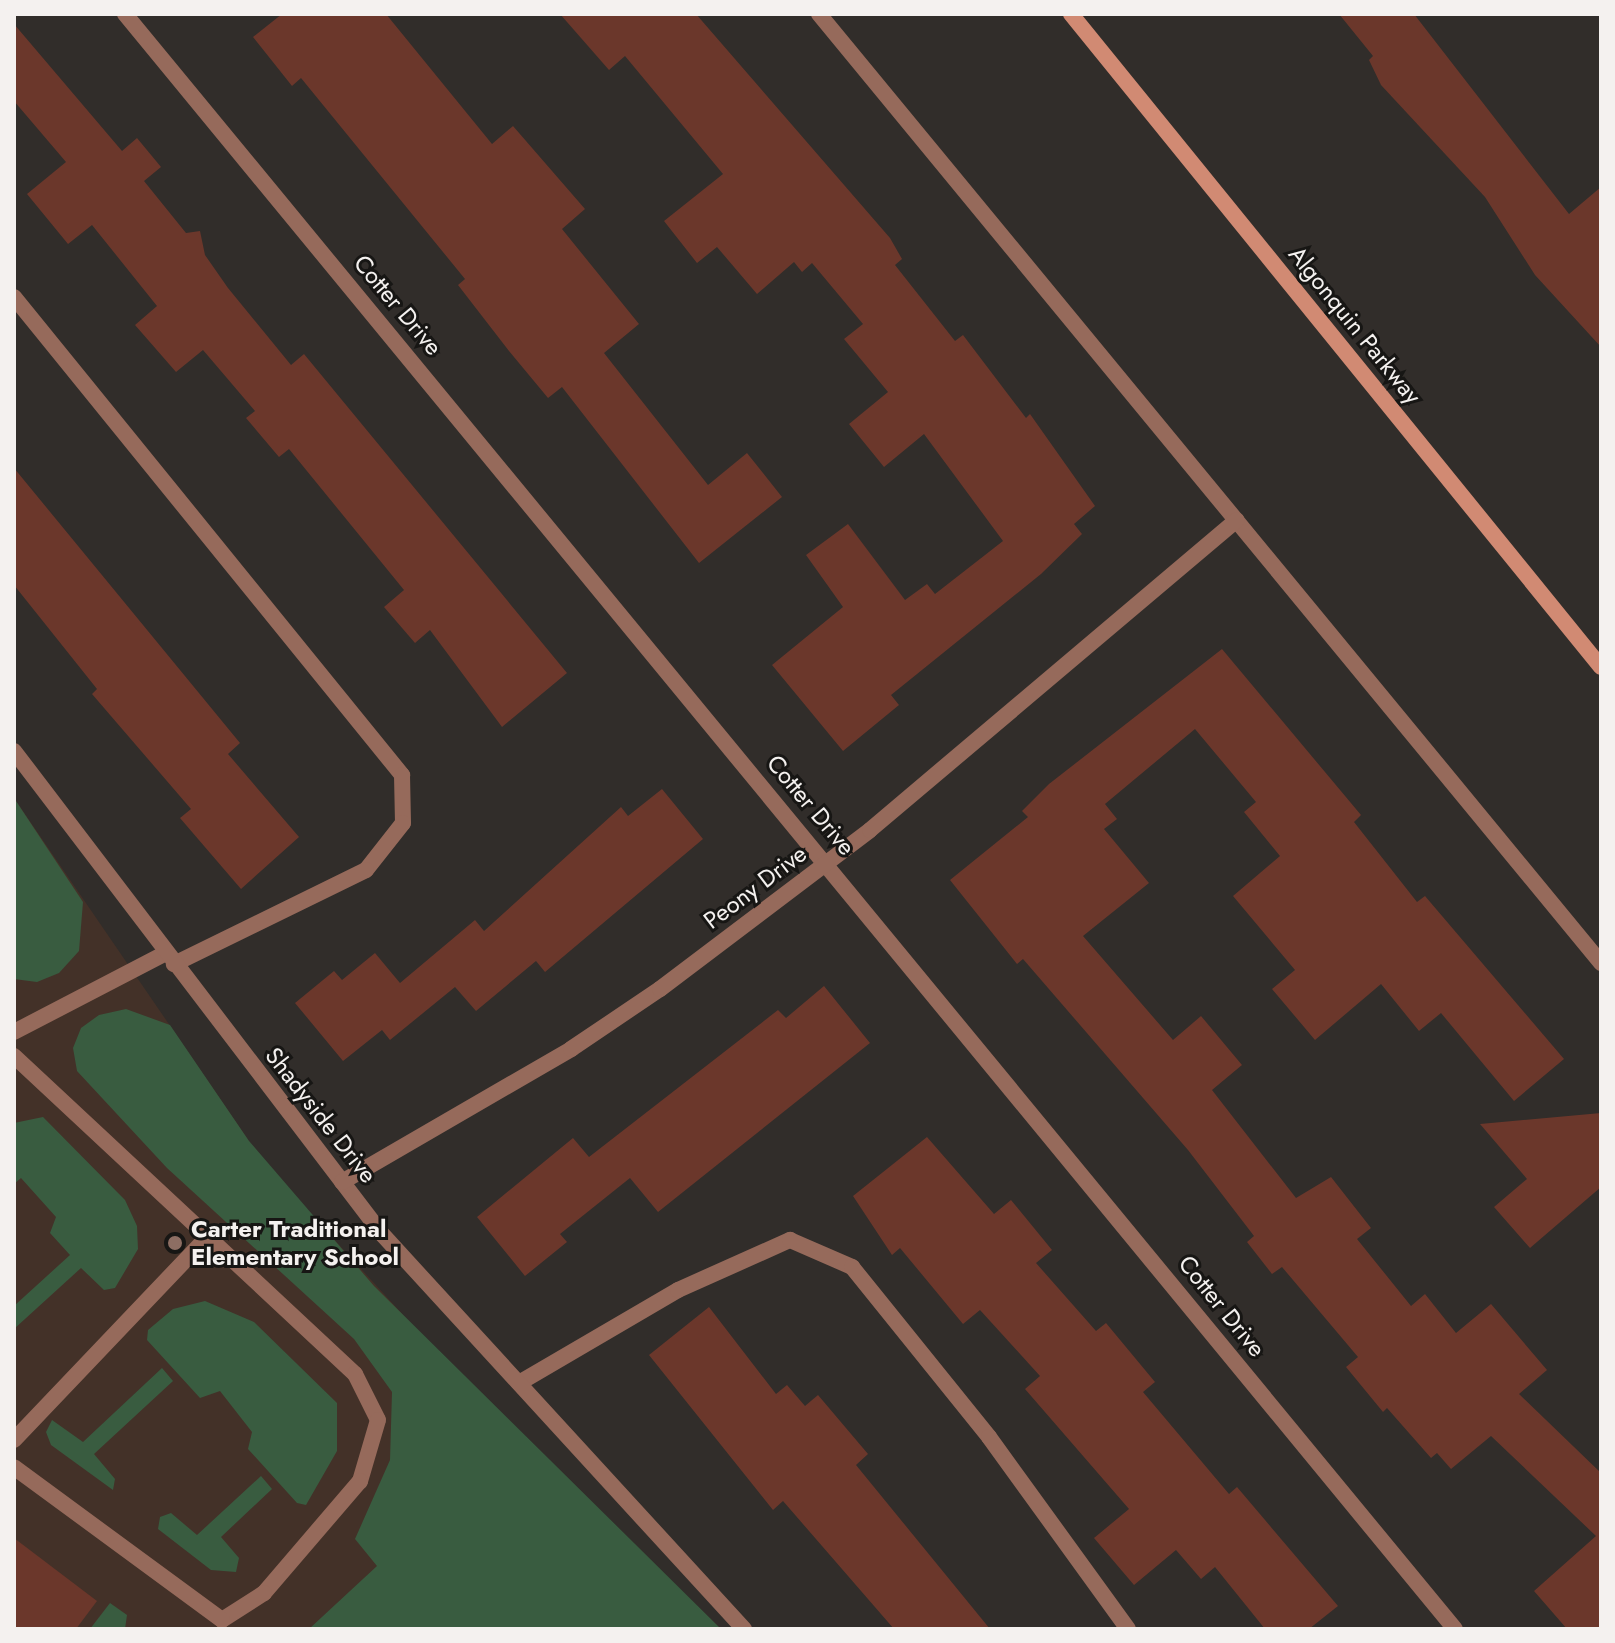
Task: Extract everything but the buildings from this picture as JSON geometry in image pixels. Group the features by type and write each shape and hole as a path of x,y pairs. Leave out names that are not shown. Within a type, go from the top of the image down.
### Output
{"main road":[{"name":"Algonquin Parkway","path":"1071,14 1601,667"}],"street":[{"name":"Cotter Drive","path":"125,14 827,862 1455,1629"},
{"path":"819,14 1601,963"},
{"path":"14,297 402,775 403,823 366,870 14,1032"},
{"name":"Peony Drive","path":"342,1182 571,1049 827,862 1237,520"},
{"name":"Shadyside Drive","path":"14,751 342,1182 519,1383 744,1629"},
{"path":"14,1056 355,1374 378,1420 360,1481 264,1593 222,1620 14,1467"},
{"path":"14,1440 207,1237"},
{"path":"519,1383 678,1290 790,1240 852,1267 989,1437 1128,1629"}],"shaded area":[{"name":"Carter Traditional Elementary School","path":"14,798 249,1141 299,1201 448,1364 721,1629 14,1629"}],"green space":[{"path":"14,798 83,902 79,951 59,973 37,982 14,979"},
{"path":"126,1009 170,1025 249,1141 374,1286 721,1629 309,1629 377,1566 355,1539 390,1460 392,1392 354,1339 167,1168 77,1071 73,1048 81,1028 99,1015"},
{"path":"43,1117 125,1200 137,1226 138,1249 115,1288 104,1290 81,1268 14,1329 14,1306 70,1255 50,1233 56,1217 21,1178 14,1184 14,1123"},
{"path":"205,1301 254,1322 337,1403 337,1451 306,1505 297,1503 248,1449 252,1432 220,1391 200,1398 147,1340 148,1330 173,1309"},
{"path":"162,1368 173,1381 94,1454 115,1479 113,1490 51,1445 46,1432 52,1420 83,1442"},
{"path":"261,1476 272,1489 221,1537 239,1558 236,1572 211,1570 158,1529 160,1517 171,1513 197,1535"},
{"path":"110,1603 127,1615 125,1629 90,1629"}],"place":[{"name":"Carter Traditional Elementary School","path":"175,1243"}]}
